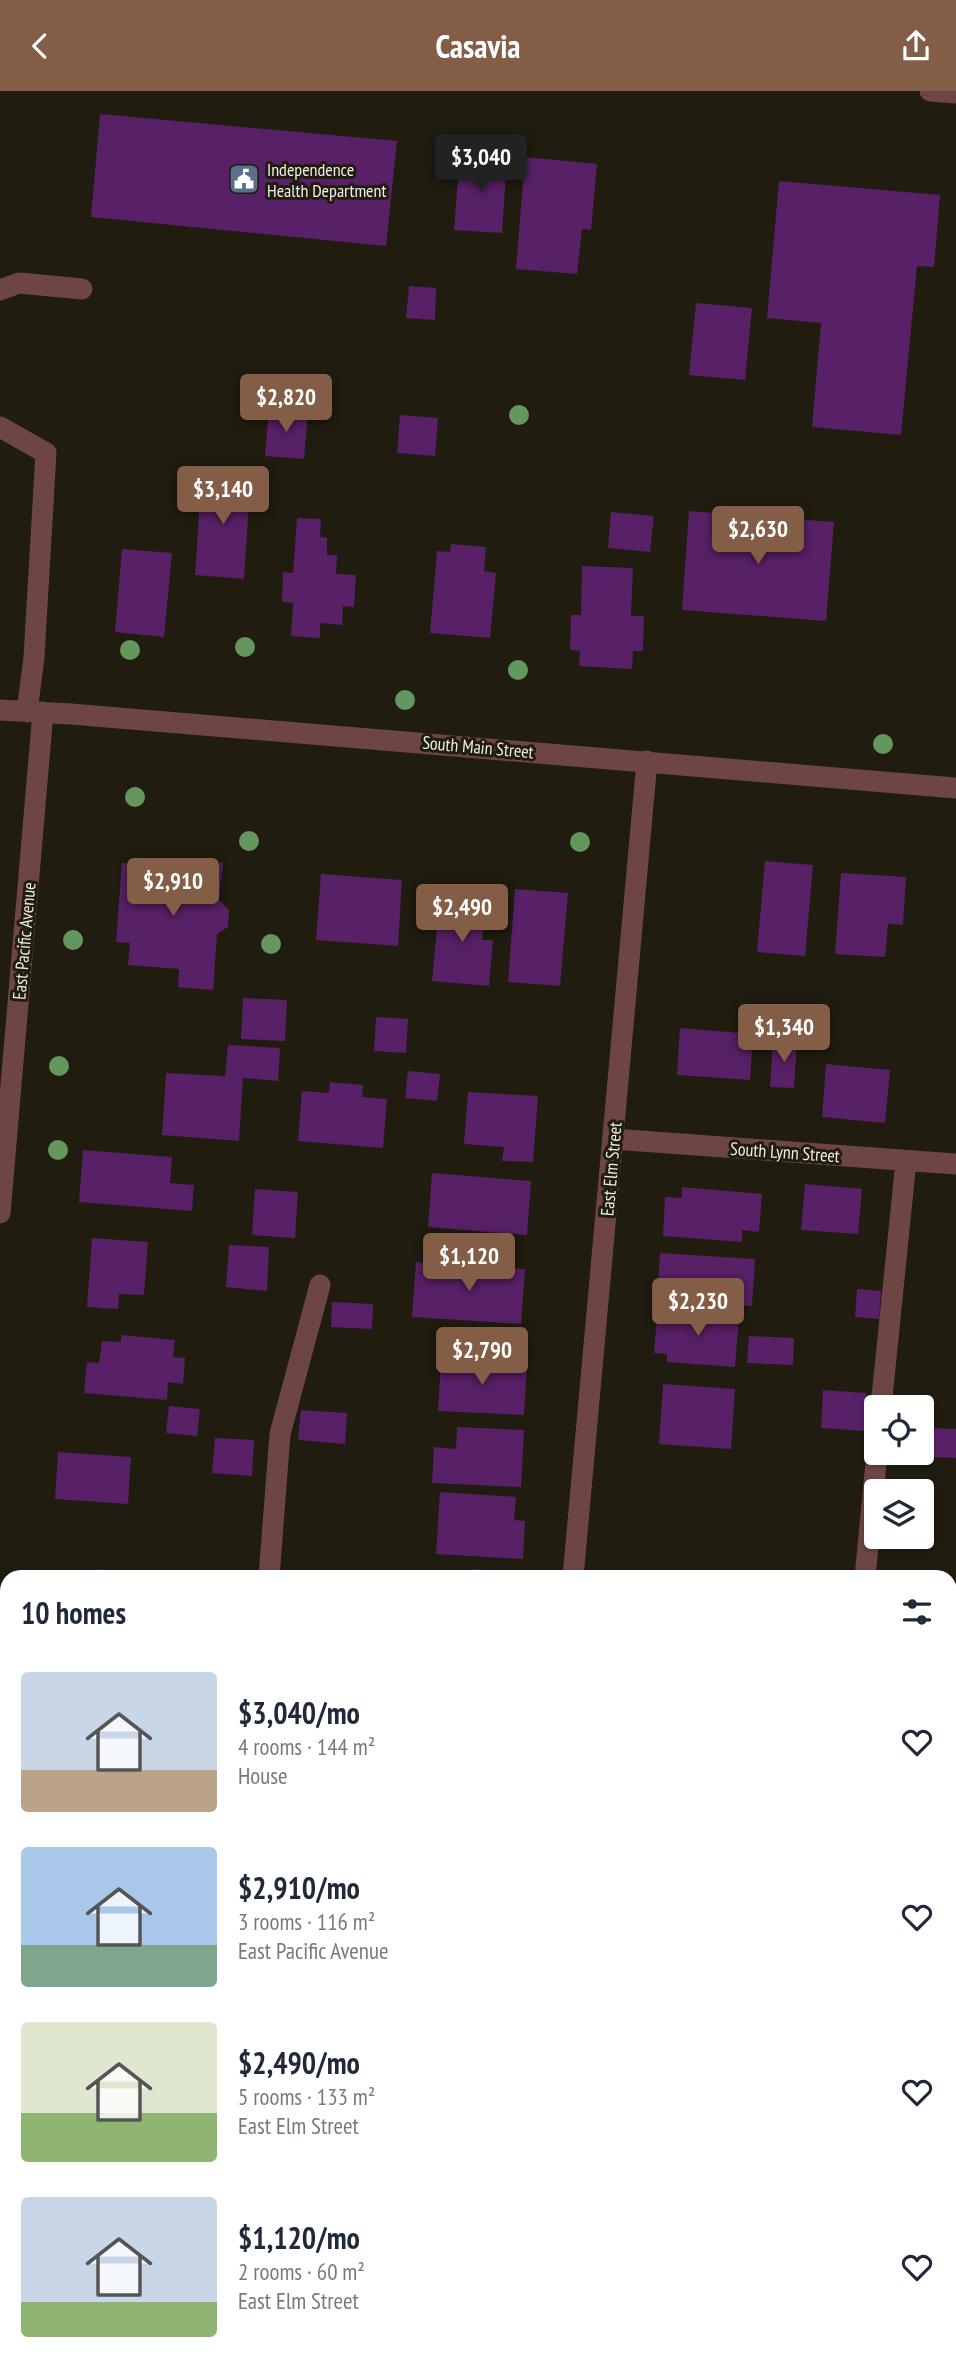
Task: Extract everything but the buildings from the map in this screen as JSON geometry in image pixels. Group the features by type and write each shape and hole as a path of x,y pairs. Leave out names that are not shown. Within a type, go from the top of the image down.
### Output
{"street":[{"path":"930,91 956,93"},
{"path":"0,290 19,283 82,289"},
{"name":"East Pacific Avenue","path":"0,427 46,453 34,657 35,712 0,1213"},
{"name":"South Main Street","path":"0,710 956,788"},
{"name":"East Elm Street","path":"574,1570 647,761"},
{"name":"South Lynn Street","path":"613,1139 956,1164"},
{"path":"882,1395 906,1161"},
{"path":"270,1570 280,1434 320,1286"},
{"path":"865,1570 876,1465"}],"place":[{"name":"Independence Health Department","path":"244,179"}]}
